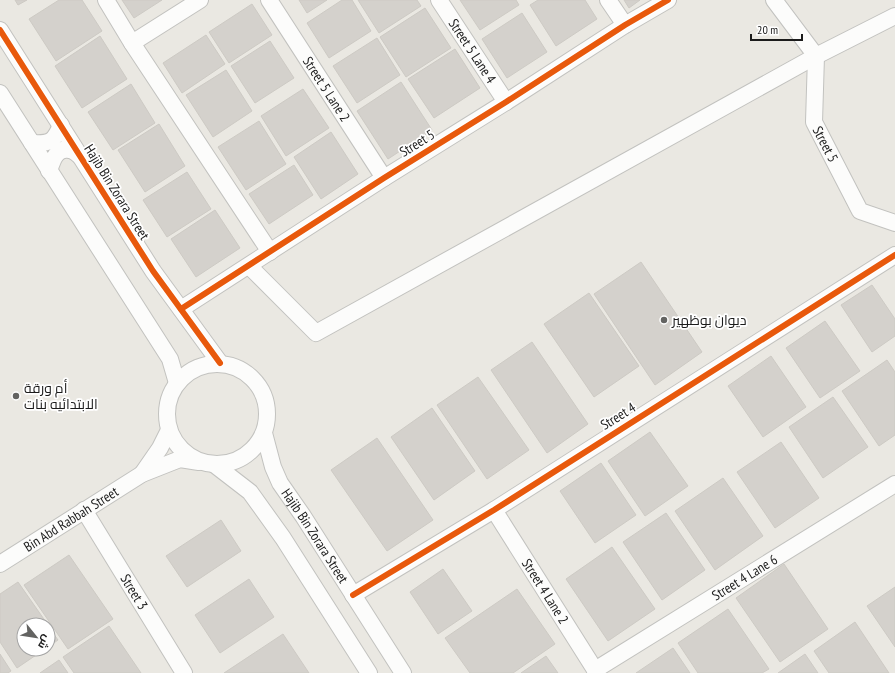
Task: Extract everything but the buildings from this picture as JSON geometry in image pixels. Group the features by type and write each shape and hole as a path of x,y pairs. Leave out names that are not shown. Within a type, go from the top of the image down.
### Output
{"street":[{"path":"106,0 132,43 270,252"},
{"path":"132,43 200,0"},
{"name":"Street 5 Lane 2","path":"269,0 384,178"},
{"name":"Street 5 Lane 4","path":"439,0 506,102"},
{"path":"608,0 625,25"},
{"name":"Street 5","path":"181,309 625,25 668,0"},
{"path":"774,0 816,56"},
{"path":"249,266 316,333 816,56 895,16"},
{"name":"Hajib Bin Zorara Street","path":"0,30 153,271 220,363"},
{"name":"Street 5","path":"816,56 814,122 860,211 895,223"},
{"path":"0,93 170,359 177,383"},
{"path":"32,144 46,144 56,136 61,125"},
{"path":"49,171 53,158 61,151 69,150 80,156"},
{"name":"Street 4","path":"353,595 494,510 895,255"},
{"path":"220,363 236,366 249,374 260,386 266,401 268,417 264,433 256,446 245,456 230,463 209,464 188,455 177,444 169,430 167,413 170,397 177,383 189,372 204,365 220,363"},
{"name":"Bin Abd Rabbah Street","path":"142,474 160,448 169,430"},
{"name":"Hajib Bin Zorara Street","path":"264,433 273,467 280,483 303,516 403,673"},
{"name":"Bin Abd Rabbah Street","path":"0,564 142,474 180,459 209,464"},
{"name":"Hajib Bin Zorara Street","path":"209,464 250,492 283,538 369,673"},
{"name":"Street 4 Lane 6","path":"596,672 895,484"},
{"name":"Street 3","path":"84,510 184,673"},
{"name":"Street 4 Lane 2","path":"494,510 596,672"}],"cycle path":[{"path":"181,309 625,25 668,0"},
{"path":"0,30 153,271 220,363"},
{"path":"353,595 494,510 895,255"}],"place":[{"name":"ديوان بوظهير","path":"664,320"},
{"name":"أم ورقة الابتدائيه بنات","path":"16,396"}]}
